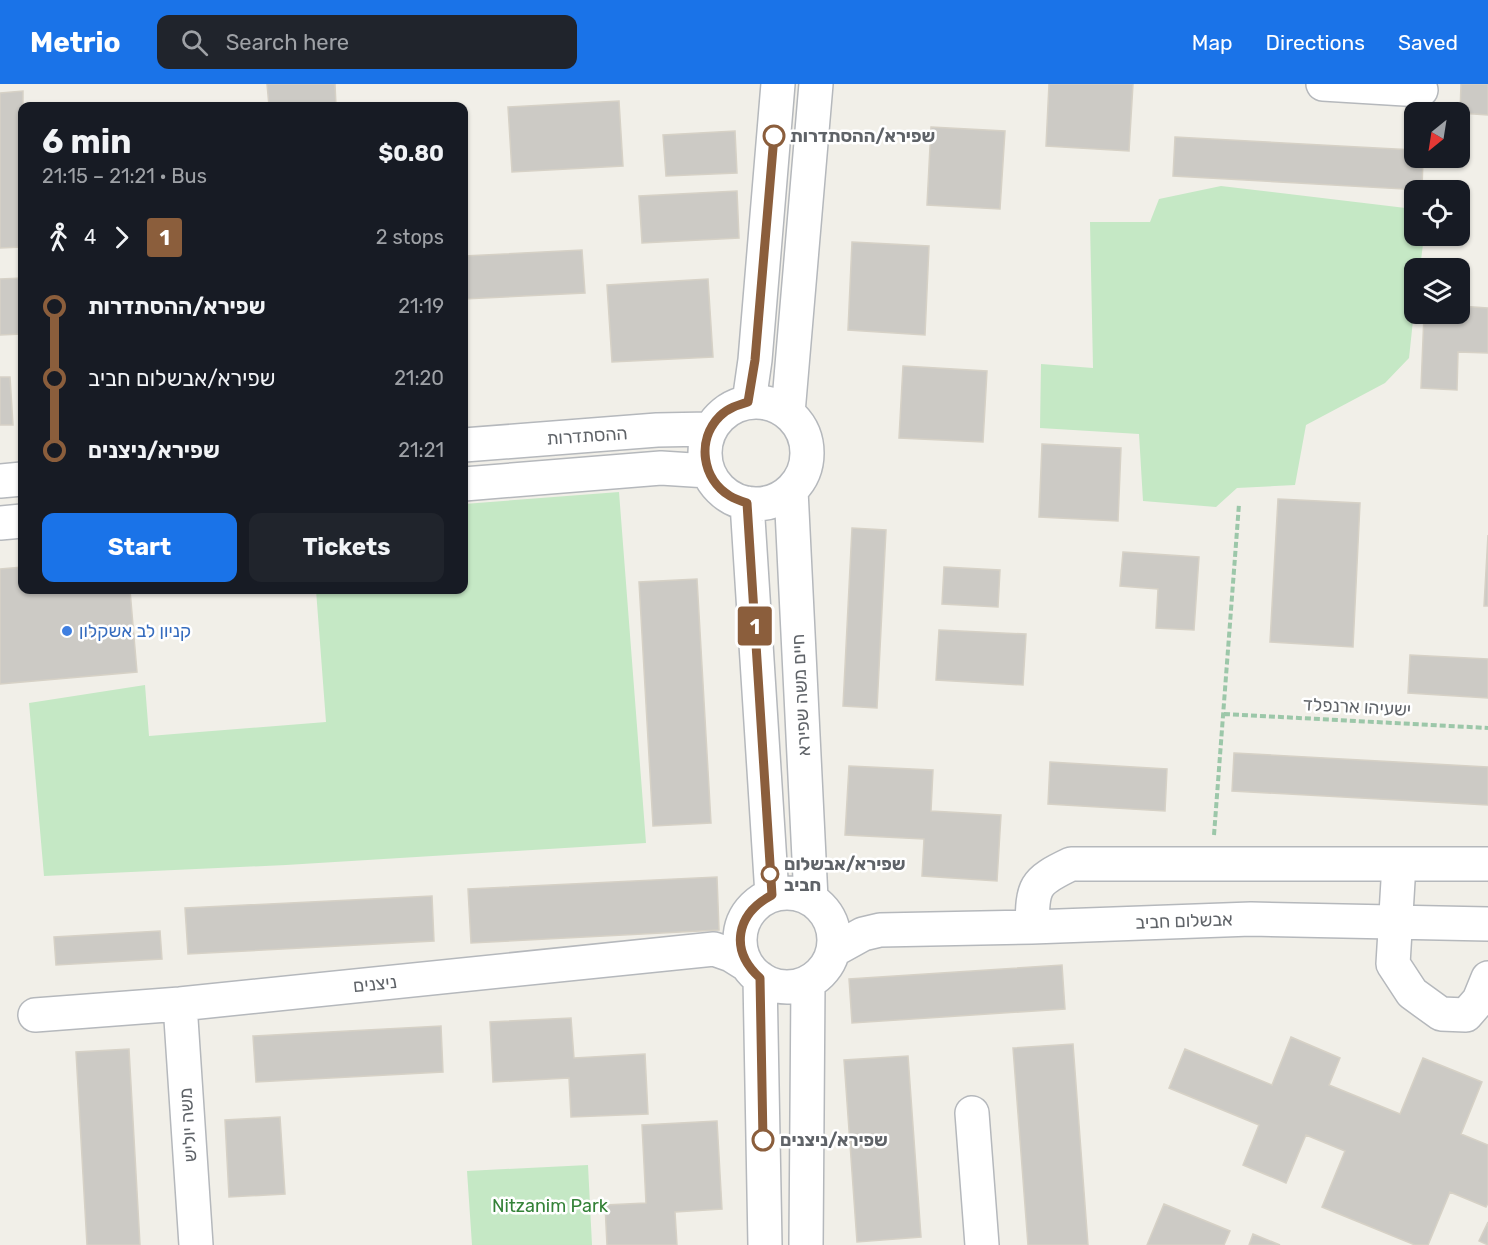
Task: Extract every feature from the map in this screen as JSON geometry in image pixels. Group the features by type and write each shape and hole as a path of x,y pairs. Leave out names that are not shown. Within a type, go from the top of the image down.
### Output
{"street":[{"path":"748,402 755,360 778,84"},
{"path":"788,413 816,84"},
{"path":"1323,84 1421,90"},
{"path":"748,402 769,404 788,413 800,426 806,442 807,460 801,476 791,490 778,499 763,503 747,503 731,497 717,486 708,471 705,457 710,429 720,416 733,407 748,402"},
{"name":"ההסתדרות","path":"468,445 657,430 710,429"},
{"name":"ההסתדרות","path":"468,484 661,468 708,471"},
{"path":"0,481 18,479"},
{"name":"חיים משה שפירא","path":"791,490 819,906"},
{"path":"747,503 772,895"},
{"path":"0,523 18,521"},
{"path":"1032,927 1033,895 1046,876 1071,864 1488,864"},
{"path":"1399,864 1393,964 1412,993 1441,1014 1466,1015 1479,1000 1488,978"},
{"path":"785,892 799,894 819,906 832,925 835,937 834,950 825,969 808,983 783,987 771,984 731,955 714,949 741,928 748,914 758,902 785,892"},
{"name":"אבשלום חביב","path":"819,906 880,930"},
{"name":"אבשלום חביב","path":"834,950 863,934 880,930 1251,919 1488,924"},
{"path":"741,928 742,953 754,971 765,1245"},
{"name":"ניצנים","path":"35,1015 180,1004 714,949"},
{"path":"806,1245 808,983"},
{"name":"משה יוליש","path":"180,1004 196,1245"},
{"path":"972,1113 982,1245"}],"path":[{"path":"1212,864 1239,504"},
{"name":"ישעיהו ארנפלד","path":"1224,714 1488,728"}],"green space":[{"path":"1221,186 1404,208 1404,246 1423,246 1421,258 1404,258 1404,324 1413,324 1409,358 1385,383 1306,425 1295,485 1237,488 1216,507 1143,501 1139,434 1040,428 1041,364 1093,368 1090,222 1150,222 1159,199"},
{"path":"619,492 646,843 286,865 44,876 29,703 145,685 149,736 326,722 316,594 468,594 468,504"},
{"name":"Nitzanim Park","path":"588,1165 592,1245 472,1245 467,1171"}],"building":[{"path":"267,84 335,84 336,102 269,102"},
{"path":"1049,84 1133,84 1129,151 1046,146"},
{"path":"1461,84 1488,84 1488,115 1470,114 1470,102 1460,102"},
{"path":"23,91 23,102 18,102 18,247 0,248 0,93"},
{"path":"619,101 623,166 512,172 508,107"},
{"path":"931,127 1005,131 1000,209 927,205"},
{"path":"735,131 737,173 666,176 663,135"},
{"path":"1175,137 1404,149 1404,168 1423,168 1422,180 1404,180 1404,189 1173,176"},
{"path":"737,191 739,238 642,243 639,196"},
{"path":"852,242 929,246 925,335 848,330"},
{"path":"582,250 585,293 468,299 468,256"},
{"path":"18,278 18,334 0,335 0,279"},
{"path":"708,279 713,357 612,362 607,285"},
{"path":"1470,307 1488,308 1488,353 1458,352 1457,390 1421,388 1424,324 1470,324"},
{"path":"903,366 987,371 983,442 899,438"},
{"path":"0,377 10,377 13,425 0,425"},
{"path":"1042,444 1121,448 1118,521 1039,517"},
{"path":"1278,499 1360,503 1353,647 1270,642"},
{"path":"852,528 886,530 877,708 843,706"},
{"path":"1488,535 1488,606 1484,606"},
{"path":"1123,552 1199,557 1194,630 1156,628 1158,589 1120,586"},
{"name":"קניון לב אשקלון","path":"18,567 18,594 130,594 137,672 0,684 0,569"},
{"path":"944,567 1000,570 998,607 942,604"},
{"path":"697,579 711,823 653,826 639,582"},
{"path":"939,630 1026,634 1023,685 936,680"},
{"path":"1410,655 1488,659 1488,698 1408,693"},
{"path":"1234,753 1488,767 1488,805 1232,791"},
{"path":"1050,762 1167,769 1165,811 1048,804"},
{"path":"849,766 933,770 931,811 1001,815 997,881 922,876 924,839 845,835"},
{"path":"717,877 719,930 471,943 468,889"},
{"path":"432,896 434,941 188,954 185,908"},
{"path":"160,931 162,959 56,965 54,937"},
{"path":"1062,965 1065,1009 852,1023 849,979"},
{"path":"571,1018 574,1058 645,1054 648,1114 571,1117 569,1078 493,1082 490,1022"},
{"path":"441,1026 443,1072 256,1082 253,1036"},
{"path":"1291,1037 1340,1058 1329,1085 1400,1114 1423,1058 1482,1082 1461,1134 1488,1145 1488,1203 1486,1207 1450,1192 1428,1245 1415,1245 1322,1207 1345,1151 1306,1135 1286,1183 1243,1165 1259,1125 1169,1088 1185,1049 1272,1085"},
{"path":"1073,1044 1088,1245 1028,1245 1013,1048"},
{"path":"129,1049 140,1245 87,1245 76,1052"},
{"path":"908,1056 921,1237 857,1242 844,1060"},
{"path":"280,1117 285,1194 229,1197 225,1120"},
{"path":"717,1121 722,1209 675,1212 677,1245 607,1245 605,1205 646,1203 642,1125"},
{"path":"1164,1204 1230,1231 1224,1245 1147,1245"},
{"path":"1488,1222 1488,1245 1479,1241"},
{"path":"1253,1234 1280,1245 1249,1245"}],"bus line":[{"name":"1","path":"763,1140 760,978 747,965 740,940 741,928 748,914 758,902 772,895 747,503 731,497 717,486 708,471 705,457 710,429 720,416 733,407 748,402 755,360 774,136"}],"place":[{"name":"שפירא/ההסתדרות","path":"774,136"},
{"name":"קניון לב אשקלון","path":"67,631"},
{"name":"שפירא/אבשלום חביב","path":"770,874"},
{"name":"שפירא/ניצנים","path":"763,1140"}]}
